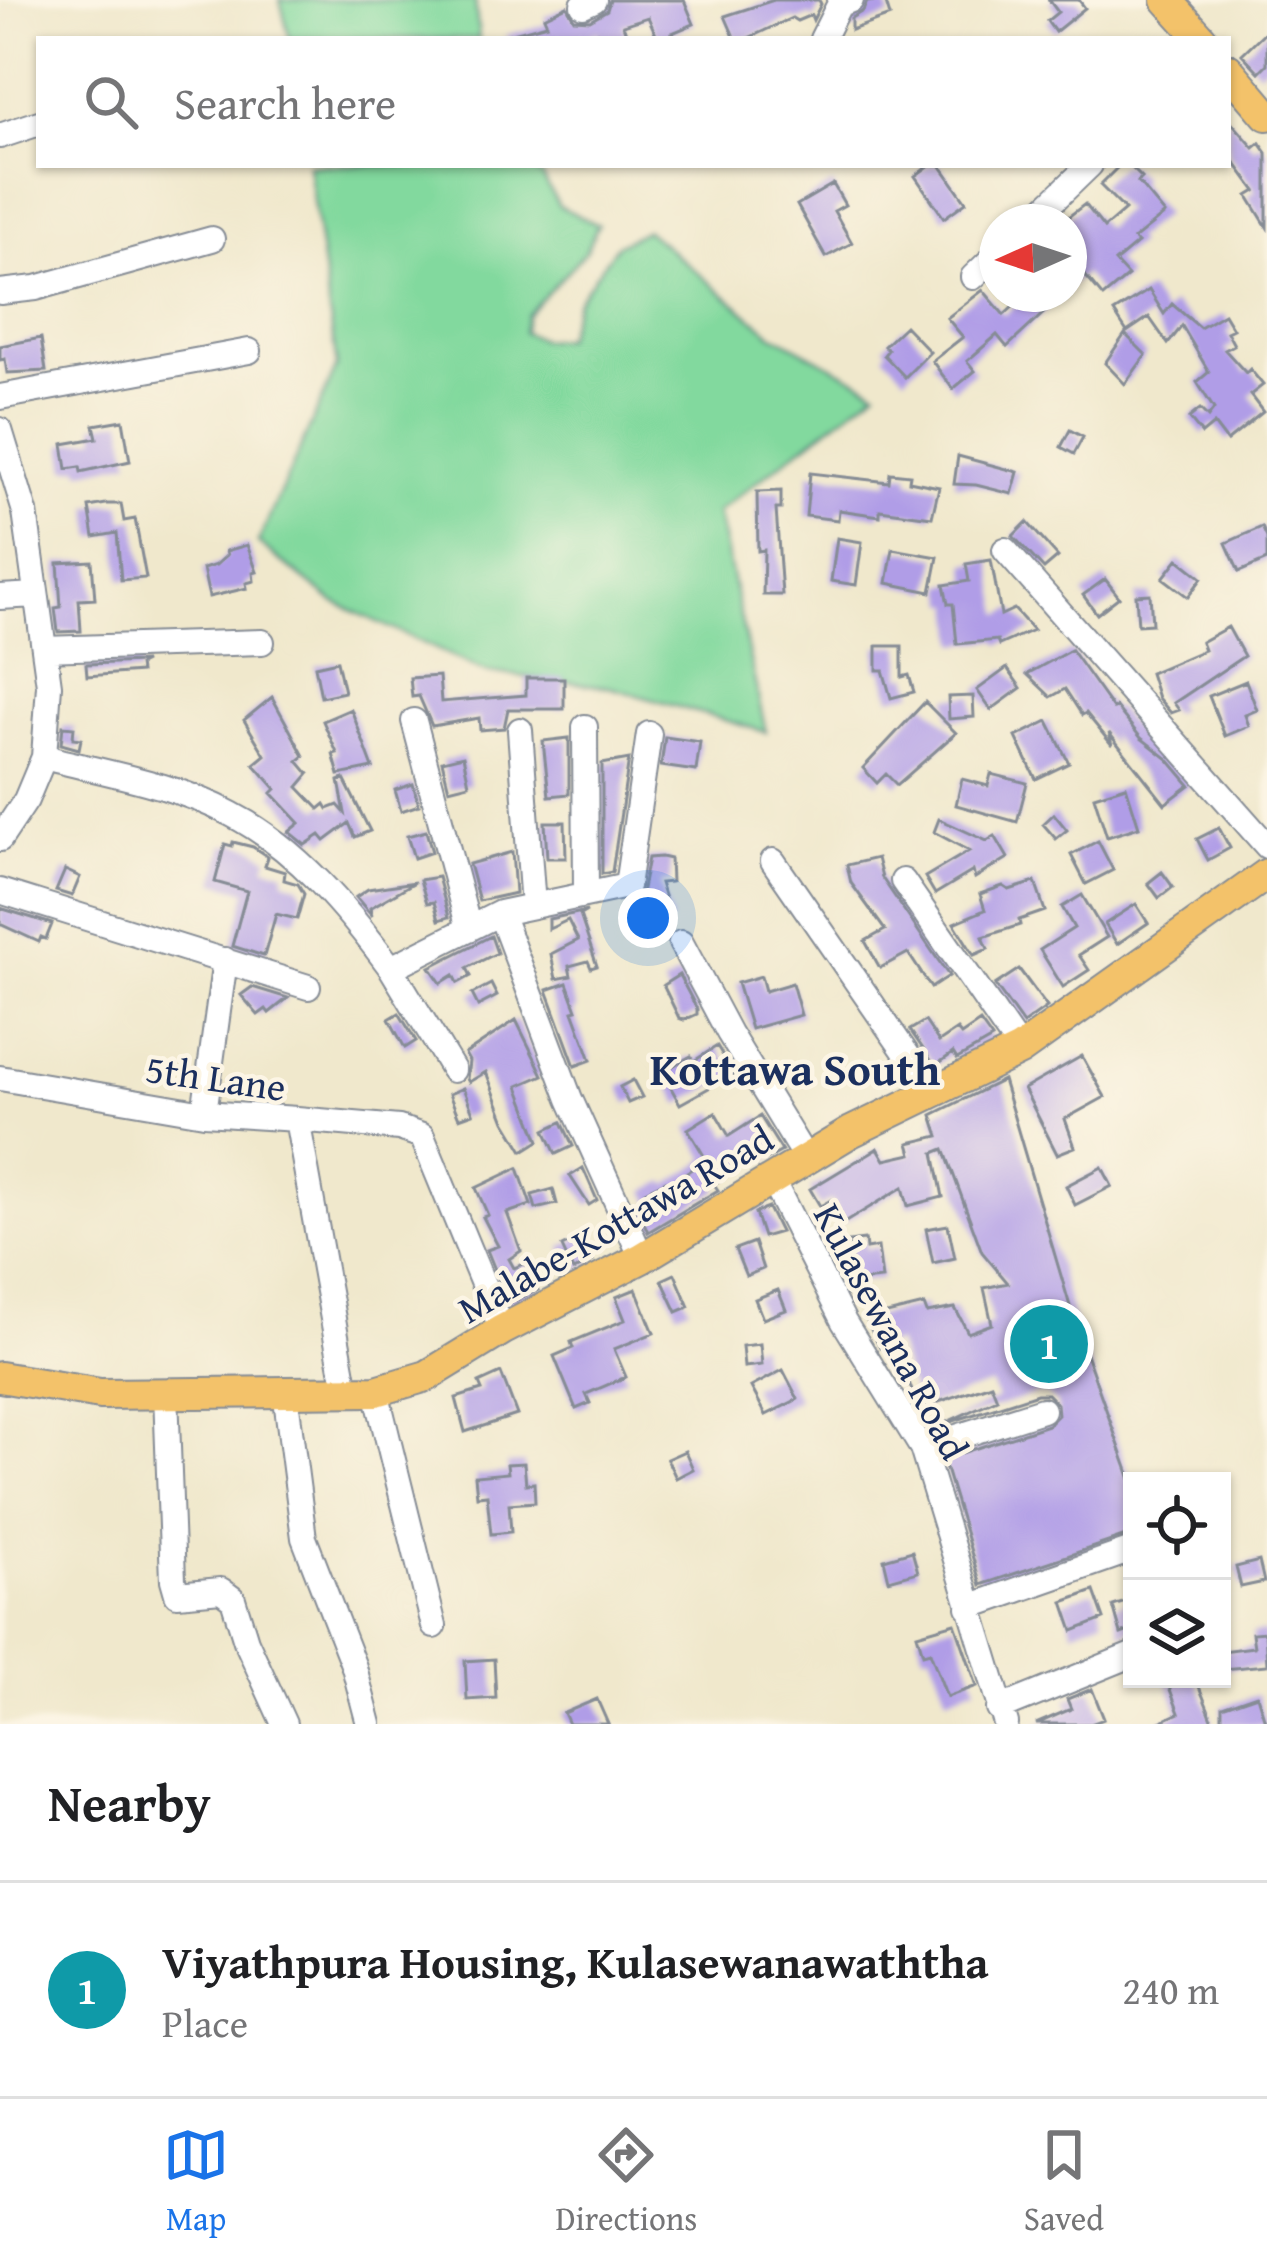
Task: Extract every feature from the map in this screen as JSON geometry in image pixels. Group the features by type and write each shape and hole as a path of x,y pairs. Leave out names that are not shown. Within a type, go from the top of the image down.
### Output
{"main road":[{"path":"1167,0 1199,36"},
{"path":"1231,73 1267,115"},
{"name":"Malabe-Kottawa Road","path":"0,1377 100,1394 361,1391 427,1376 502,1330 642,1258 851,1132 1020,1050 1267,874"}],"street":[{"path":"823,36 839,4 851,0"},
{"path":"0,136 36,124"},
{"path":"1049,204 1087,168"},
{"path":"0,292 36,288 212,239"},
{"path":"973,278 979,272"},
{"path":"0,397 250,351"},
{"path":"0,839 26,800 44,757 50,686 26,512 1,434"},
{"path":"1005,550 1267,847"},
{"path":"0,597 36,595"},
{"path":"44,649 262,642"},
{"path":"414,722 469,929"},
{"path":"585,727 586,894"},
{"path":"520,730 533,906"},
{"path":"391,968 500,913 626,886 650,734"},
{"path":"44,757 158,787 231,814 293,859 346,908 391,968 453,1070"},
{"path":"773,861 933,1091"},
{"path":"903,881 1020,1050"},
{"path":"0,891 308,986"},
{"path":"500,913 569,1099 642,1258"},
{"path":"681,944 806,1159"},
{"path":"204,1113 225,961"},
{"name":"5th Lane","path":"0,1078 204,1113 297,1119 361,1391 434,1626"},
{"path":"297,1119 399,1128 422,1136 502,1330"},
{"name":"Kulasewana Road","path":"772,1180 844,1322 922,1448 1002,1717"},
{"path":"285,1391 304,1538 354,1667 369,1724"},
{"path":"166,1393 177,1594 221,1590 233,1599 246,1642 284,1724"},
{"path":"922,1448 1042,1410"},
{"path":"969,1607 1123,1553"},
{"path":"1002,1717 1123,1658"}],"green space":[{"path":"280,0 475,0 479,36 289,36"},
{"path":"308,168 531,168 542,176 559,206 598,225 585,252 527,315 523,332 542,340 565,338 576,303 617,245 646,230 772,334 877,390 717,512 766,732 609,687 486,672 332,601 258,543 337,366"}],"building":[{"path":"610,0 684,0 694,24 674,36 657,36 648,17 623,25 627,36 600,36 598,32 506,36 547,24 544,17 567,6 574,19 590,20 607,10"},
{"path":"774,0 819,0 821,4 813,20 811,15 797,21 792,18 753,36 734,36 725,16"},
{"path":"885,0 890,16 851,30 851,18 867,2"},
{"path":"1049,0 1079,0 1085,8 1055,32 1047,21 1058,12"},
{"path":"1267,30 1267,64 1259,72 1242,54"},
{"path":"1231,121 1254,148 1260,143 1267,153 1267,227 1248,196 1256,191 1231,157"},
{"path":"926,168 942,168 966,202 944,218 915,176"},
{"path":"1117,168 1132,168 1165,214 1115,262 1128,276 1103,297 1087,278 1087,207 1104,228 1125,210 1100,185"},
{"path":"833,184 845,205 834,211 852,243 826,257 797,205"},
{"path":"1149,290 1164,314 1172,304 1200,328 1224,314 1233,329 1227,332 1234,345 1225,350 1263,385 1250,395 1263,412 1227,441 1214,424 1202,434 1189,418 1200,409 1208,417 1214,409 1197,382 1209,372 1182,326 1168,344 1149,317 1127,332 1114,312"},
{"path":"979,293 979,312 1045,312 1007,347 997,335 967,361 975,371 953,389 932,361 963,337 947,318"},
{"path":"905,326 930,352 905,377 884,355 888,350 884,346"},
{"path":"1125,334 1146,355 1125,384 1105,363"},
{"path":"41,338 46,371 7,373 0,346"},
{"path":"123,420 130,461 81,472 80,467 67,469 63,444 97,438 94,425"},
{"path":"1070,430 1083,437 1074,454 1061,447"},
{"path":"958,456 1018,472 1012,494 954,484"},
{"path":"810,473 889,482 890,473 910,475 909,481 939,487 932,517 839,510 838,520 806,516"},
{"path":"781,491 781,509 776,509 782,595 763,595 764,550 758,551 757,492"},
{"path":"121,504 124,521 135,519 146,578 121,580 117,533 94,537 89,507"},
{"path":"1027,522 1058,557 1044,569 1013,536"},
{"path":"1262,527 1267,560 1239,572 1226,543"},
{"path":"837,538 862,542 856,585 831,581"},
{"path":"247,545 257,572 254,581 246,583 247,588 209,597 203,569 216,565 226,551"},
{"path":"893,549 938,557 931,592 887,583"},
{"path":"1178,559 1202,578 1188,597 1163,578"},
{"path":"991,560 1001,615 1014,609 1033,630 999,645 997,640 957,644 953,604 948,604 944,585 969,581 966,564"},
{"path":"92,561 95,599 79,600 81,631 58,632 58,563"},
{"path":"1105,579 1119,597 1097,614 1083,595"},
{"path":"1150,594 1152,624 1138,625 1136,595"},
{"path":"1228,627 1244,656 1174,703 1179,710 1171,713 1158,698 1150,673 1204,650 1201,642"},
{"path":"877,646 902,646 902,677 909,675 914,692 891,698 883,670 877,670"},
{"path":"1071,650 1113,709 1190,785 1165,804 1109,733 1112,745 1086,713 1082,715 1065,689 1051,697 1027,674"},
{"path":"337,661 344,692 321,697 315,666"},
{"path":"145,662 139,665 140,672 87,676 86,664"},
{"path":"1007,668 1021,688 991,710 977,690"},
{"path":"439,676 441,702 526,695 526,678 564,678 564,709 508,709 504,728 480,730 479,718 432,726 419,696 412,697 410,678"},
{"path":"1246,681 1257,710 1245,715 1249,726 1225,736 1209,696"},
{"path":"973,696 974,717 949,719 948,697"},
{"path":"272,697 304,756 298,761 309,774 298,787 319,809 325,804 328,809 338,805 345,813 339,781 344,779 370,831 355,837 349,823 325,841 320,835 305,845 289,832 300,823 272,793 276,789 254,764 265,755 244,720"},
{"path":"925,702 956,733 897,785 886,774 877,783 863,768"},
{"path":"351,709 373,768 339,775 333,754 337,753 323,721"},
{"path":"1048,721 1069,763 1036,779 1016,737"},
{"path":"63,726 74,727 73,738 81,739 79,749 61,744"},
{"path":"665,737 700,742 696,771 661,766"},
{"path":"569,738 569,794 549,796 543,741"},
{"path":"463,756 469,784 449,789 442,761"},
{"path":"629,759 612,872 602,874 602,764"},
{"path":"991,774 1027,783 1017,822 956,805 962,779 988,786"},
{"path":"413,784 419,805 401,811 395,790"},
{"path":"1126,786 1139,827 1107,837 1094,796"},
{"path":"1054,814 1067,830 1056,839 1043,824"},
{"path":"939,819 987,841 995,836 1008,858 975,878 973,871 935,894 925,877 969,851 934,832"},
{"path":"545,822 565,822 566,858 547,858"},
{"path":"1219,828 1230,848 1208,860 1197,839"},
{"path":"426,831 432,852 414,858 407,836"},
{"path":"1098,841 1113,870 1086,884 1071,855"},
{"path":"233,842 268,857 265,866 285,872 284,880 298,884 304,894 297,919 276,914 264,956 232,946 247,891 215,882 225,844 232,846"},
{"path":"512,852 515,893 479,901 469,864"},
{"path":"648,858 670,859 671,882 660,883 672,921 657,927 651,924 641,894"},
{"path":"877,858 882,878 949,976 931,988 908,953 880,968 865,941 885,930 851,883 847,865"},
{"path":"65,870 80,877 72,896 56,891"},
{"path":"1162,872 1173,887 1159,898 1148,883"},
{"path":"438,877 449,917 439,920 420,880"},
{"path":"415,882 370,908 372,916 356,897 368,889"},
{"path":"1035,882 1045,911 983,937 988,949 974,955 954,923 985,910 980,894"},
{"path":"1082,895 1107,937 1079,955 1089,970 1063,987 1040,950 1074,928 1062,907"},
{"path":"1136,904 1148,923 1117,944 1105,924"},
{"path":"0,908 52,924 46,939 41,937 39,942 0,924"},
{"path":"587,911 580,915 597,966 591,968 588,961 569,966 571,976 556,979 551,954 578,940 568,920 549,929 549,919"},
{"path":"491,936 497,953 467,968 471,976 458,983 454,975 441,983 430,967"},
{"path":"1019,969 1047,1007 1023,1024 995,985"},
{"path":"679,975 697,1009 697,1014 684,1020 663,985"},
{"path":"761,976 765,991 792,983 801,1015 751,1029 737,983"},
{"path":"567,983 591,1060 575,1066 547,990"},
{"path":"491,984 497,996 478,1006 472,994"},
{"path":"252,987 288,998 269,1013 266,1009 258,1015 241,995"},
{"path":"399,1013 416,1041 405,1048 389,1019"},
{"path":"516,1020 543,1075 518,1086 539,1141 523,1151 486,1072 467,1079 465,1054"},
{"path":"925,1021 939,1042 980,1022 992,1039 957,1059 953,1053 935,1066 910,1030"},
{"path":"717,1046 734,1074 680,1104 662,1072 691,1056 694,1061"},
{"path":"1082,1056 1105,1097 1065,1119 1075,1147 1057,1154 1024,1089"},
{"path":"633,1080 642,1097 628,1103 620,1087"},
{"path":"1003,1080 1075,1323 1128,1472 1123,1472 1123,1537 981,1585 943,1459 1048,1425 1058,1415 1057,1404 1047,1394 1037,1394 938,1426 997,1399 991,1384 918,1409 896,1343 880,1348 866,1319 924,1305 927,1313 955,1308 968,1333 992,1324 984,1288 1008,1283 982,1252 944,1149 934,1153 943,1197 908,1206 903,1187 844,1223 831,1200 820,1206 810,1189 878,1148 885,1160 912,1154 909,1143 939,1136 932,1115"},
{"path":"463,1088 473,1113 459,1118 449,1094"},
{"path":"715,1112 729,1136 760,1116 782,1151 766,1160 762,1154 714,1184 718,1190 648,1232 640,1213 653,1207 645,1191 666,1181 668,1185 706,1159 688,1129"},
{"path":"562,1122 573,1146 556,1154 545,1130"},
{"path":"1102,1167 1112,1186 1075,1205 1066,1186"},
{"path":"518,1168 531,1205 507,1213 521,1251 509,1259 514,1268 525,1263 538,1290 509,1304 487,1250 498,1246 483,1217 488,1215 476,1188"},
{"path":"583,1168 597,1200 589,1205 570,1176"},
{"path":"553,1189 557,1204 536,1209 532,1195"},
{"path":"768,1208 780,1232 763,1237 755,1213"},
{"path":"948,1225 955,1258 933,1263 926,1229"},
{"path":"582,1237 593,1261 573,1271 562,1247"},
{"path":"865,1240 866,1249 878,1247 882,1279 843,1283 837,1266 851,1260 848,1242"},
{"path":"754,1242 763,1269 746,1276 735,1249"},
{"path":"675,1274 689,1307 677,1312 662,1280"},
{"path":"636,1289 654,1333 614,1349 626,1377 586,1394 590,1403 576,1409 554,1356 573,1348 571,1342 625,1320 616,1297"},
{"path":"778,1290 786,1310 763,1319 755,1299"},
{"path":"760,1344 762,1365 744,1367 742,1346"},
{"path":"783,1370 798,1399 766,1415 751,1387"},
{"path":"501,1373 517,1415 465,1432 456,1398 482,1390 479,1383"},
{"path":"685,1451 693,1469 676,1478 667,1459"},
{"path":"524,1463 526,1484 534,1483 535,1502 509,1504 511,1532 491,1534 487,1495 477,1496 475,1476 508,1473 507,1464"},
{"path":"912,1551 918,1572 889,1580 884,1559"},
{"path":"1259,1561 1264,1582 1241,1587 1236,1567"},
{"path":"1094,1591 1104,1619 1073,1631 1063,1602"},
{"path":"1123,1603 1121,1634 1113,1606"},
{"path":"955,1623 977,1686 947,1697 930,1652 923,1654 917,1634"},
{"path":"1265,1632 1267,1665 1231,1668 1231,1650 1254,1647 1252,1633"},
{"path":"494,1659 496,1698 467,1700 465,1661"},
{"path":"1169,1688 1200,1688 1214,1724 1155,1724 1179,1713"},
{"path":"1092,1689 1104,1719 1091,1724 1036,1724 1071,1709 1067,1699"},
{"path":"1257,1695 1266,1724 1222,1724 1222,1707"},
{"path":"597,1699 608,1724 569,1724 564,1713"}],"place":[{"name":"Viyathpura Housing, Kulasewanawaththa","path":"1049,1344"}],"district":[{"name":"Kottawa South","path":"795,1068"}]}
